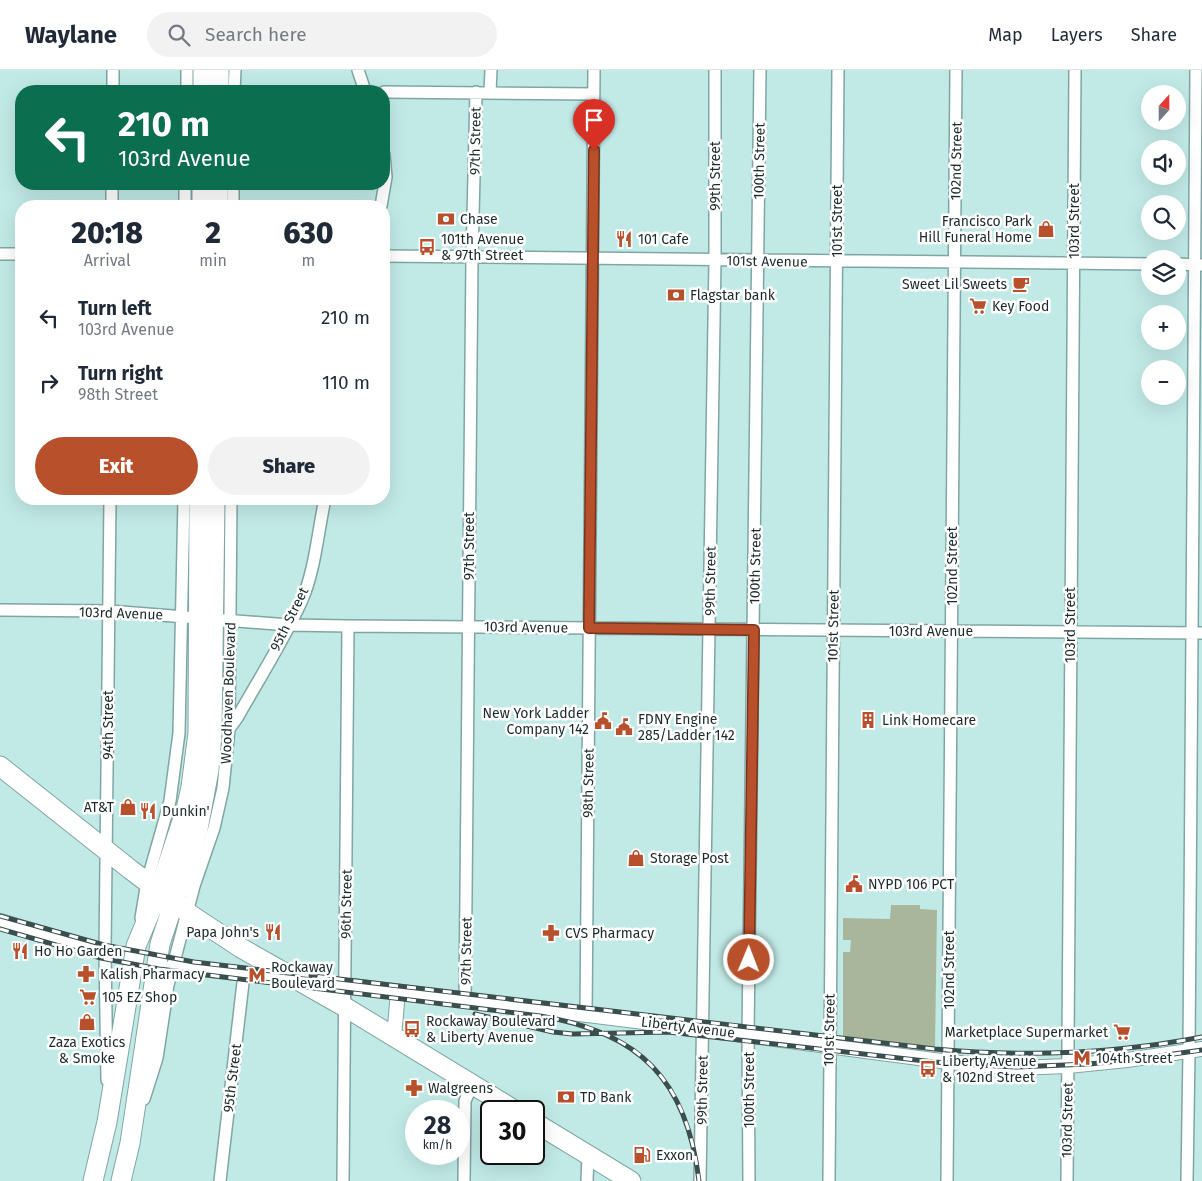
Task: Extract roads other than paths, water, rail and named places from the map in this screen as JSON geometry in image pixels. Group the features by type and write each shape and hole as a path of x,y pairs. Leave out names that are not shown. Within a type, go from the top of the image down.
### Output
{"main road":[{"path":"209,85 219,74"},
{"name":"Woodhaven Boulevard","path":"160,892 190,855 198,829 209,770 212,734 199,505"},
{"name":"Woodhaven Boulevard","path":"206,617 215,505"},
{"path":"0,766 188,913 241,948 345,1007 497,1100"},
{"path":"93,1181 107,1122 136,946 160,892"},
{"path":"121,1181 130,1143 160,944 160,892"},
{"path":"545,1129 631,1181"}],"street":[{"path":"113,70 113,85"},
{"path":"187,70 187,85"},
{"path":"358,70 363,85"},
{"name":"97th Street","path":"490,92 491,70"},
{"name":"98th Street","path":"586,1016 594,70"},
{"name":"99th Street","path":"700,1181 716,260 715,70"},
{"name":"100th Street","path":"749,1181 748,1035 760,70"},
{"name":"101st Street","path":"828,1181 838,70"},
{"name":"102nd Street","path":"947,1181 956,70"},
{"name":"103rd Street","path":"1066,1181 1075,70"},
{"path":"1187,1181 1196,1050 1198,264 1196,70"},
{"path":"219,74 229,85"},
{"path":"390,92 594,94"},
{"name":"97th Street","path":"465,1000 472,258 476,92"},
{"path":"0,254 15,254"},
{"name":"101st Avenue","path":"390,256 1141,264"},
{"name":"94th Street","path":"107,1122 105,952 110,505"},
{"name":"Woodhaven Boulevard","path":"130,1143 157,1058 168,985 194,886 219,810 229,729 185,505"},
{"name":"Woodhaven Boulevard","path":"160,892 168,807 179,734 230,505"},
{"name":"95th Street","path":"229,729 237,718 302,600 324,505"},
{"name":"103rd Avenue","path":"0,610 109,611 290,624 348,626 1197,633"},
{"name":"96th Street","path":"343,1181 348,626"},
{"path":"0,921 105,952"},
{"name":"Liberty Avenue","path":"173,966 345,985 949,1062 1015,1068 1068,1066 1196,1050"},
{"name":"95th Street","path":"220,1181 244,974"},
{"path":"394,1037 398,992"},
{"path":"464,1181 465,1101 472,1085"},
{"path":"588,1155 588,1181"}],"railway":[{"path":"0,916 104,945 194,962 935,1049 1002,1053 1069,1052 1136,1047 1202,1037"},
{"path":"0,929 101,958 159,969 540,1016 575,1024 605,1034 631,1049 652,1067 670,1089 683,1115 693,1146 699,1181"},
{"path":"475,1014 553,1032 573,1034 668,1032 934,1062 1016,1067 1089,1064 1202,1050"}],"place":[{"name":"Chase","path":"446,219"},
{"name":"Francisco Park Hill Funeral Home","path":"1046,229"},
{"name":"101 Cafe","path":"624,239"},
{"name":"101th Avenue & 97th Street","path":"427,247"},
{"name":"Sweet Lil Sweets","path":"1021,284"},
{"name":"Flagstar bank","path":"676,295"},
{"name":"Key Food","path":"978,306"},
{"name":"Link Homecare","path":"868,720"},
{"name":"New York Ladder Company 142","path":"603,721"},
{"name":"FDNY Engine 285/Ladder 142","path":"624,727"},
{"name":"AT&T","path":"128,807"},
{"name":"Dunkin'","path":"148,811"},
{"name":"Storage Post","path":"636,858"},
{"name":"NYPD 106 PCT","path":"854,884"},
{"name":"Papa John's","path":"273,932"},
{"name":"CVS Pharmacy","path":"551,933"},
{"name":"Ho Ho Garden","path":"20,951"},
{"name":"Kalish Pharmacy","path":"86,974"},
{"name":"Rockaway Boulevard","path":"257,975"},
{"name":"105 EZ Shop","path":"88,997"},
{"name":"Zaza Exotics & Smoke","path":"87,1022"},
{"name":"Rockaway Boulevard & Liberty Avenue","path":"412,1029"},
{"name":"Marketplace Supermarket","path":"1122,1032"},
{"name":"104th Street","path":"1082,1058"},
{"name":"Liberty Avenue & 102nd Street","path":"928,1069"},
{"name":"Walgreens","path":"414,1088"},
{"name":"TD Bank","path":"566,1097"},
{"name":"Exxon","path":"642,1155"}]}
